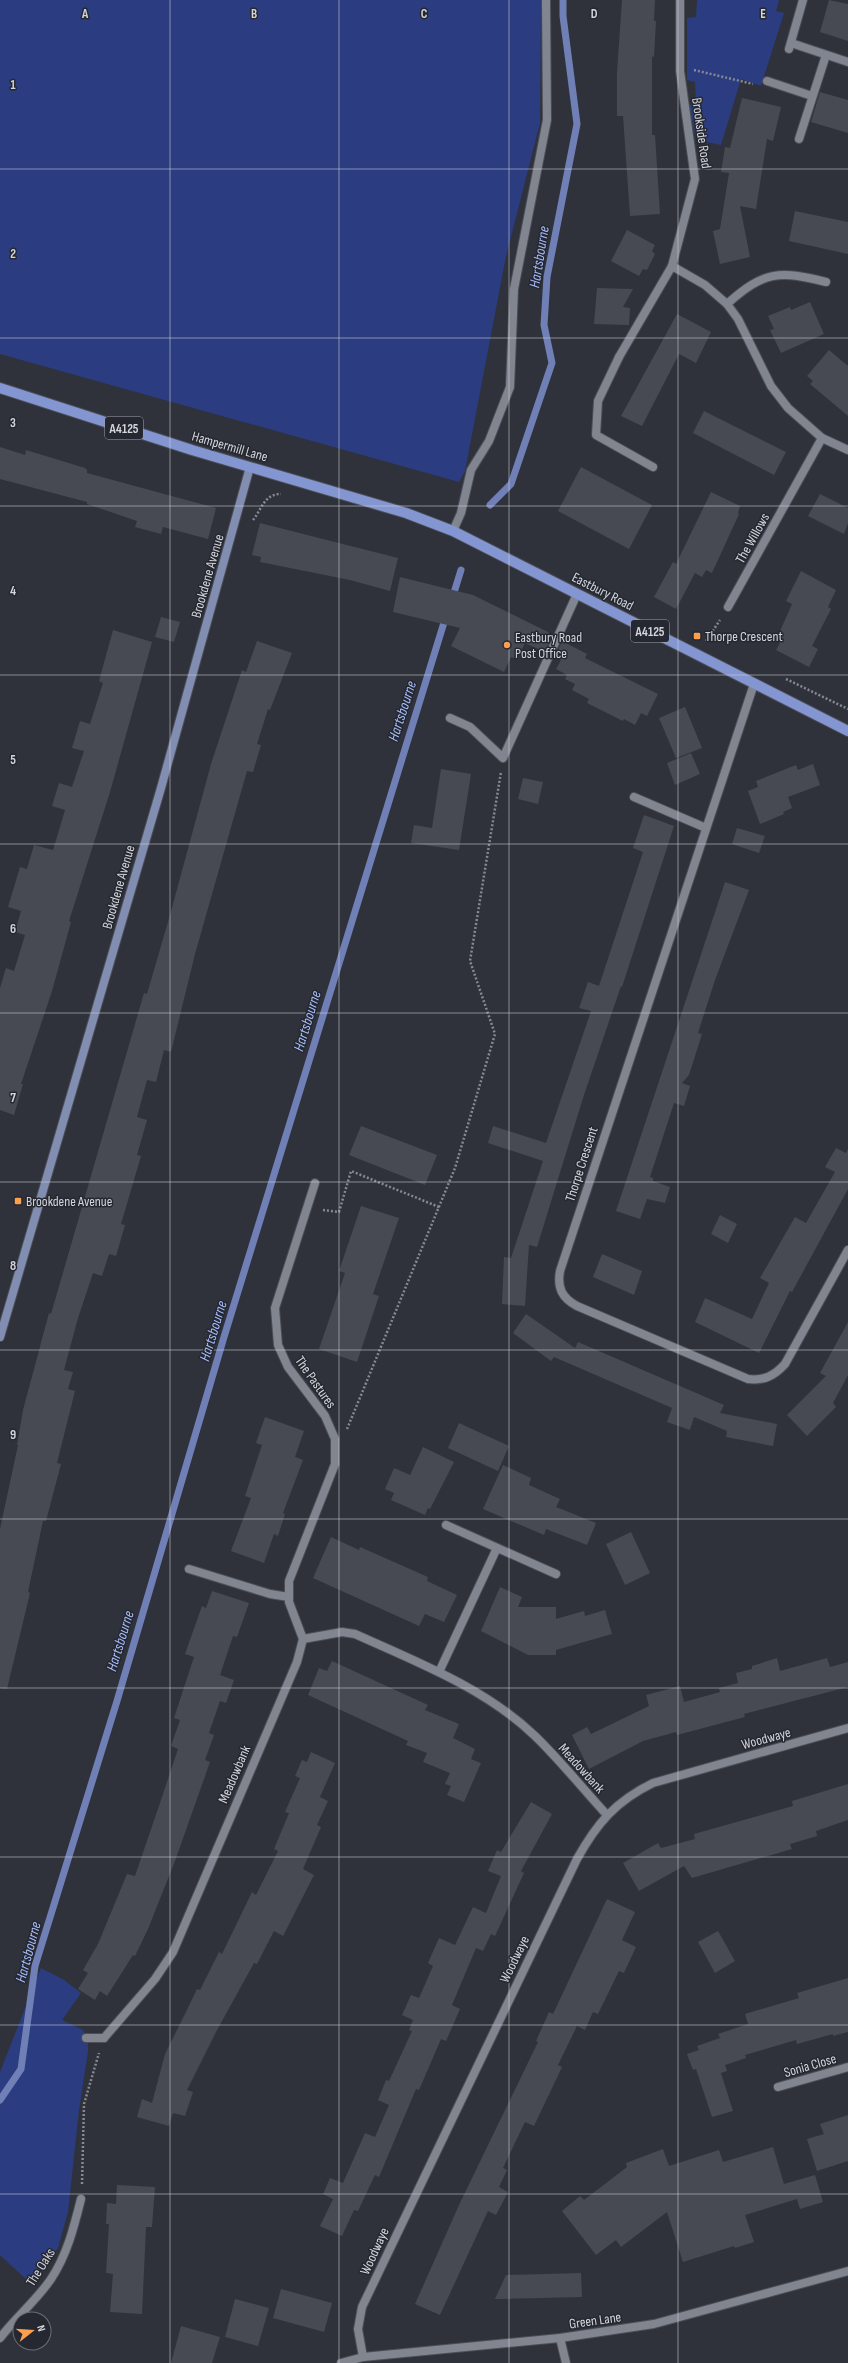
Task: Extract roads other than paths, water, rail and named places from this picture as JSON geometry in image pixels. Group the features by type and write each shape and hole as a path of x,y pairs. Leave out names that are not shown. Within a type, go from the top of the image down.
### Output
{"main road":[{"name":"Hampermill Lane","path":"0,388 250,467 406,513 453,531"},
{"name":"Brookdene Avenue","path":"0,1337 161,788 250,467"},
{"name":"Eastbury Road","path":"453,531 848,732"}],"street":[{"path":"453,531 461,513 471,470 489,441 510,387 514,289 547,120 546,0"},
{"name":"Brookside Road","path":"653,467 596,435 598,401 619,358 672,266 695,179 680,71 680,0"},
{"path":"803,0 790,46 848,62"},
{"path":"799,139 826,55"},
{"path":"767,81 812,96"},
{"path":"672,266 704,285 727,304 738,319 771,386 788,408 822,438 848,450"},
{"path":"727,304 756,281 777,275 796,274 826,282"},
{"name":"The Willows","path":"728,608 822,438"},
{"path":"450,718 470,727 503,758 577,594"},
{"name":"Thorpe Crescent","path":"754,684 560,1271 560,1292 567,1301 700,1359 748,1379 763,1380 778,1372 785,1364 848,1250"},
{"path":"634,797 706,828"},
{"name":"The Pastures","path":"303,1639 289,1597 289,1581 335,1464 334,1439 325,1416 288,1367 278,1345 275,1327 275,1308 315,1183"},
{"path":"446,1525 556,1574"},
{"path":"439,1672 497,1548"},
{"path":"189,1569 270,1594 289,1597"},
{"name":"Meadowbank","path":"86,2038 104,2038 155,1979 173,1952 297,1662 303,1639 342,1632 355,1634 439,1672 476,1693 535,1735 607,1815"},
{"name":"Woodwaye","path":"363,2357 358,2329 362,2307 577,1860 588,1840 607,1815 617,1804 633,1793 654,1783 848,1728"},
{"name":"Sonia Close","path":"778,2087 848,2067"},
{"name":"The Oaks","path":"0,2338 34,2300 58,2267 73,2231 81,2199"},
{"name":"Green Lane","path":"341,2363 363,2357 560,2338 654,2324 848,2271"},
{"path":"560,2338 566,2363"}],"waterway":[{"name":"Hartsbourne","path":"490,505 511,484 552,363 544,325 547,277 577,124 563,16 563,0"},
{"name":"Hartsbourne","path":"452,599 461,570"},
{"name":"Hartsbourne","path":"0,2100 21,2069 35,1966 117,1701 224,1337 446,616"}],"place":[{"name":"Thorpe Crescent","path":"697,636"},
{"name":"Eastbury Road Post Office","path":"507,645"},
{"name":"Brookdene Avenue","path":"18,1201"}]}
